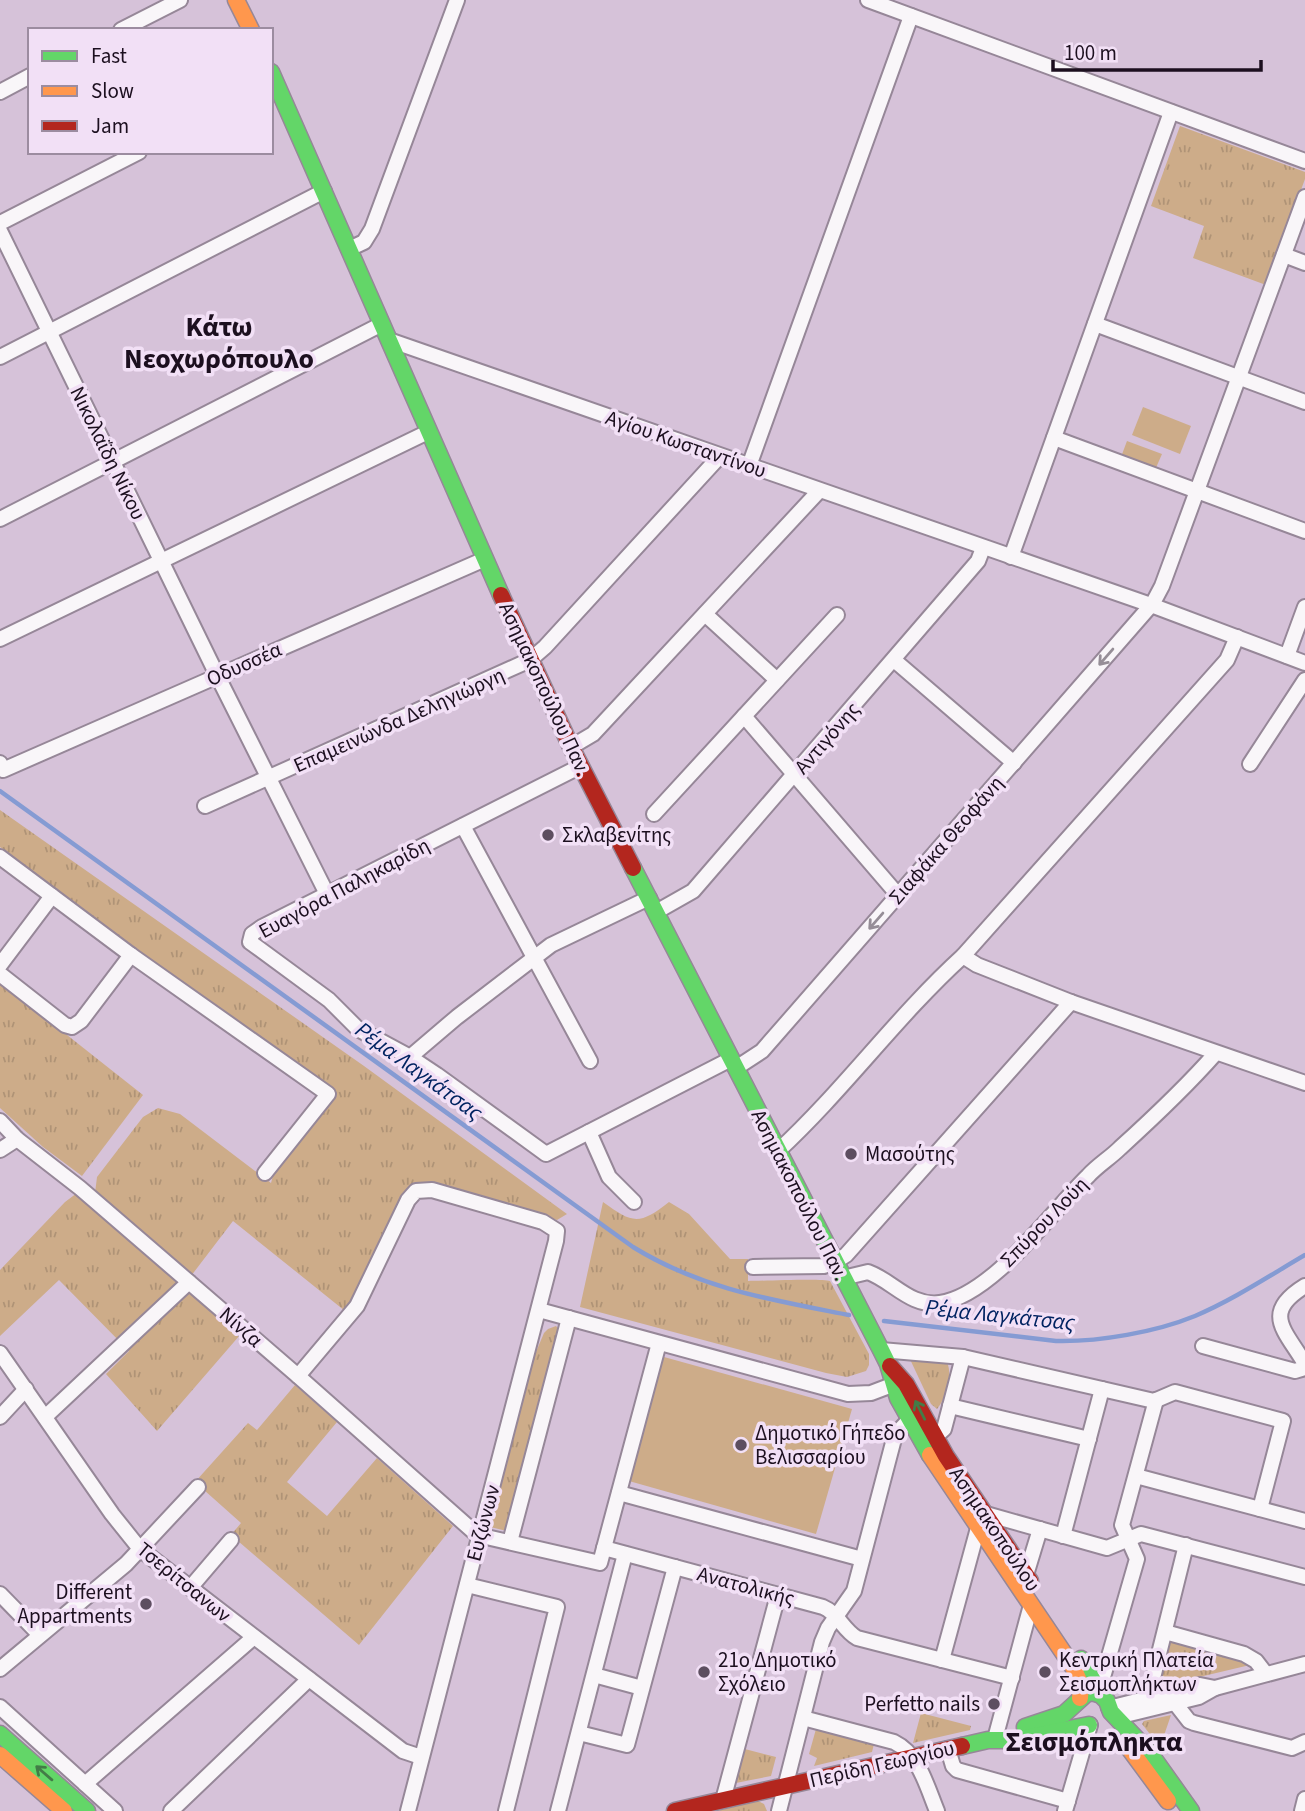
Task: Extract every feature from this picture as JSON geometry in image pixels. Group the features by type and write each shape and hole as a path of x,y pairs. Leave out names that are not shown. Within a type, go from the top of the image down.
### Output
{"street":[{"path":"125,28 180,0"},
{"path":"236,0 250,28"},
{"path":"349,250 364,242 372,229 457,0"},
{"path":"868,0 1305,161"},
{"path":"749,466 911,16"},
{"path":"0,92 28,77"},
{"name":"Ασημακοπούλου Παν.","path":"273,79 428,432 571,747 846,1285"},
{"path":"1011,557 1171,112"},
{"path":"0,223 135,154"},
{"path":"0,357 324,191"},
{"name":"Σιαφάκα Θεοφάνη","path":"546,1154 762,1051 1151,605 1162,586 1305,197"},
{"name":"Νικολαΐδη Νίκου","path":"0,231 217,676 327,894"},
{"path":"1283,255 1305,263"},
{"path":"0,519 382,324"},
{"path":"1095,324 1305,402"},
{"name":"Αγίου Κωσταντίνου","path":"388,340 1151,605 1305,663"},
{"path":"0,639 428,432"},
{"path":"1054,438 1305,531"},
{"name":"Επαμεινώνδα Δεληγιώργη","path":"205,806 530,660 545,647 720,456"},
{"path":"571,747 593,734 819,491"},
{"name":"Αντιγόνης","path":"410,1057 457,1017 534,958 565,938 693,891 978,561 984,548"},
{"name":"Οδυσσέα","path":"2,766 485,559"},
{"path":"1287,656 1305,607"},
{"path":"705,614 777,680"},
{"path":"653,814 837,615"},
{"path":"778,1151 810,1121 933,985 963,956 1227,660 1237,638"},
{"path":"894,660 1014,763"},
{"path":"1250,764 1305,680"},
{"path":"744,716 898,895"},
{"name":"Ευαγόρα Παληκαρίδη","path":"546,1154 410,1057 358,1029 329,1000 250,942 256,931 581,766"},
{"path":"463,826 590,1061"},
{"path":"0,857 131,955 328,1094 265,1173"},
{"path":"0,965 52,896"},
{"path":"0,974 65,1025 72,1027 81,1021 131,955"},
{"path":"963,956 977,965 1071,1002 1305,1083"},
{"path":"753,1267 818,1266 835,1262 852,1248 1071,1002"},
{"name":"Σπύρου Λούη","path":"846,1285 868,1272 911,1299 930,1303 954,1299 968,1291 1018,1253 1087,1176 1147,1123 1215,1054"},
{"name":"Νίνζα","path":"0,1121 17,1139 80,1188 480,1535"},
{"path":"589,1132 609,1177 634,1202"},
{"path":"0,1150 17,1139"},
{"name":"Ευζώνων","path":"298,1376 357,1306 408,1200 416,1191 432,1190 543,1222 555,1228 557,1234 539,1310 408,1811"},
{"path":"45,1417 189,1282"},
{"name":"Ασημακοπούλου","path":"846,1285 884,1357 906,1384 1031,1605 1076,1672 1081,1688 1096,1709"},
{"path":"1203,1346 1295,1371 1305,1366 1279,1314 1286,1299 1305,1286"},
{"path":"539,1310 848,1395 871,1393 892,1385"},
{"path":"510,1542 569,1318"},
{"path":"480,1535 600,1563 659,1343"},
{"name":"Τσερίτσανων","path":"0,1353 112,1514 140,1549 403,1751 421,1757"},
{"path":"884,1357 963,1357 1156,1400 1170,1392 1178,1392 1283,1421 1260,1509"},
{"name":"Ασημακοπούλου","path":"884,1357 892,1385 935,1464 1026,1575 1088,1670 1096,1709"},
{"path":"935,1437 944,1429 963,1357"},
{"path":"0,1417 26,1389"},
{"path":"1063,1536 1102,1389"},
{"path":"948,1749 953,1766 958,1771 1067,1806 1137,1559 1122,1525 1156,1400"},
{"path":"950,1406 1089,1440"},
{"path":"779,1811 822,1642 836,1616 852,1596 895,1435 909,1420"},
{"path":"1136,1476 1305,1521"},
{"path":"0,1669 140,1549 198,1487"},
{"path":"619,1493 862,1559"},
{"path":"942,1660 982,1521 1040,1529 1107,1548 1141,1534 1305,1577"},
{"path":"1026,1575 1040,1529"},
{"path":"190,1588 231,1541"},
{"path":"1148,1698 1186,1545"},
{"name":"Ανατολικής","path":"604,1548 829,1609 856,1639 1012,1678"},
{"path":"558,1811 625,1553"},
{"path":"579,1733 627,1745 675,1567"},
{"path":"467,1585 557,1608 506,1811"},
{"path":"0,1594 40,1635"},
{"path":"723,1800 778,1595"},
{"path":"992,1738 1012,1678 1031,1605"},
{"path":"1165,1632 1244,1654 1256,1661 1266,1674"},
{"path":"85,1784 254,1637"},
{"path":"992,1738 1057,1718 1068,1712 1175,1703 1203,1695 1215,1688 1305,1664"},
{"path":"594,1675 642,1688"},
{"path":"172,1811 309,1679"},
{"path":"1096,1709 1200,1685 1215,1688"},
{"path":"1175,1703 1189,1721 1194,1723 1292,1748 1305,1740"},
{"path":"0,1707 115,1811"},
{"path":"1096,1709 1131,1750 1161,1804 1175,1811"},
{"path":"1096,1709 1149,1752 1191,1811"},
{"name":"Περίδη Γεωργίου","path":"674,1811 992,1738 1015,1740 1096,1709"},
{"path":"803,1718 894,1742 905,1748 914,1757 937,1811"},
{"path":"0,1734 87,1811"},
{"path":"0,1755 64,1811"},
{"path":"1302,1811 1305,1799"}],"green space":[{"path":"1180,126 1305,172 1305,179 1266,285 1193,258 1204,226 1151,206"},
{"path":"1143,407 1191,426 1180,454 1132,435"},
{"path":"1127,441 1162,454 1155,470 1121,457"},
{"path":"0,810 364,1066 567,1214 557,1220 428,1183 415,1184 408,1189 352,1303 345,1311 233,1221 191,1276 95,1193 97,1177 143,1117 158,1108 180,1114 271,1183 274,1172 335,1093 110,932 0,847"},
{"path":"0,982 143,1095 82,1176 43,1147 0,1108"},
{"path":"77,1193 240,1335 157,1431 106,1374 129,1351 59,1280 0,1336 0,1270 65,1202"},
{"path":"603,1202 621,1214 636,1219 650,1215 669,1202 689,1214 730,1259 748,1259 748,1281 830,1281 869,1354 866,1371 847,1377 826,1373 580,1307"},
{"path":"556,1326 560,1331 507,1531 486,1526 527,1373 544,1333"},
{"path":"908,1355 947,1362 948,1387 937,1409 931,1404"},
{"name":"Δημοτικό Γήπεδο Βελισσαρίου","path":"664,1357 852,1409 816,1534 629,1481"},
{"path":"295,1385 337,1422 287,1482 327,1516 377,1458 453,1526 359,1645 231,1535 241,1523 195,1482 248,1423 257,1430"},
{"path":"1174,1639 1245,1658 1250,1665 1157,1687 1168,1645"},
{"path":"921,1713 971,1726 970,1730 913,1743"},
{"path":"1171,1715 1160,1747 1142,1724 1144,1721"},
{"path":"816,1729 874,1744 872,1752 814,1766 817,1758 809,1754"},
{"path":"741,1748 776,1757 771,1776 731,1784"},
{"path":"758,1801 764,1804 767,1811 717,1811"}],"waterway":[{"name":"Ρέμα Λαγκάτσας","path":"0,791 633,1247 711,1283 765,1298 849,1315"},
{"name":"Ρέμα Λαγκάτσας","path":"884,1321 1056,1341 1127,1335 1180,1322 1209,1310 1305,1255"}],"traffic: fast":[{"path":"273,77 501,595"},
{"path":"633,868 881,1350 898,1398 930,1455"},
{"path":"1081,1659 1101,1695"},
{"path":"1025,1727 1064,1714 1086,1694 1092,1692 1101,1695 1107,1701 1111,1712 1149,1752 1191,1811"},
{"path":"962,1746 988,1740 1015,1740 1089,1725"},
{"path":"0,1734 87,1811"}],"traffic: slow":[{"path":"236,0 250,28"},
{"path":"930,1455 1073,1667 1081,1685 1080,1698"},
{"path":"1126,1744 1168,1801"},
{"path":"0,1755 64,1811"}],"traffic: jam":[{"path":"501,595 571,747 633,868"},
{"path":"890,1366 906,1384 946,1456 1030,1581"},
{"path":"675,1811 962,1746"}],"place":[{"name":"Σκλαβενίτης","path":"548,835"},
{"name":"Μασούτης","path":"851,1154"},
{"name":"Δημοτικό Γήπεδο Βελισσαρίου","path":"741,1445"},
{"name":"Different Appartments","path":"146,1604"},
{"name":"21ο Δημοτικό Σχόλειο","path":"704,1672"},
{"name":"Κεντρική Πλατεία Σεισμοπλήκτων","path":"1045,1672"},
{"name":"Perfetto nails","path":"994,1704"}],"district":[{"name":"Κάτω Νεοχωρόπουλο","path":"219,343"},
{"name":"Σεισμόπληκτα","path":"1094,1742"}]}
